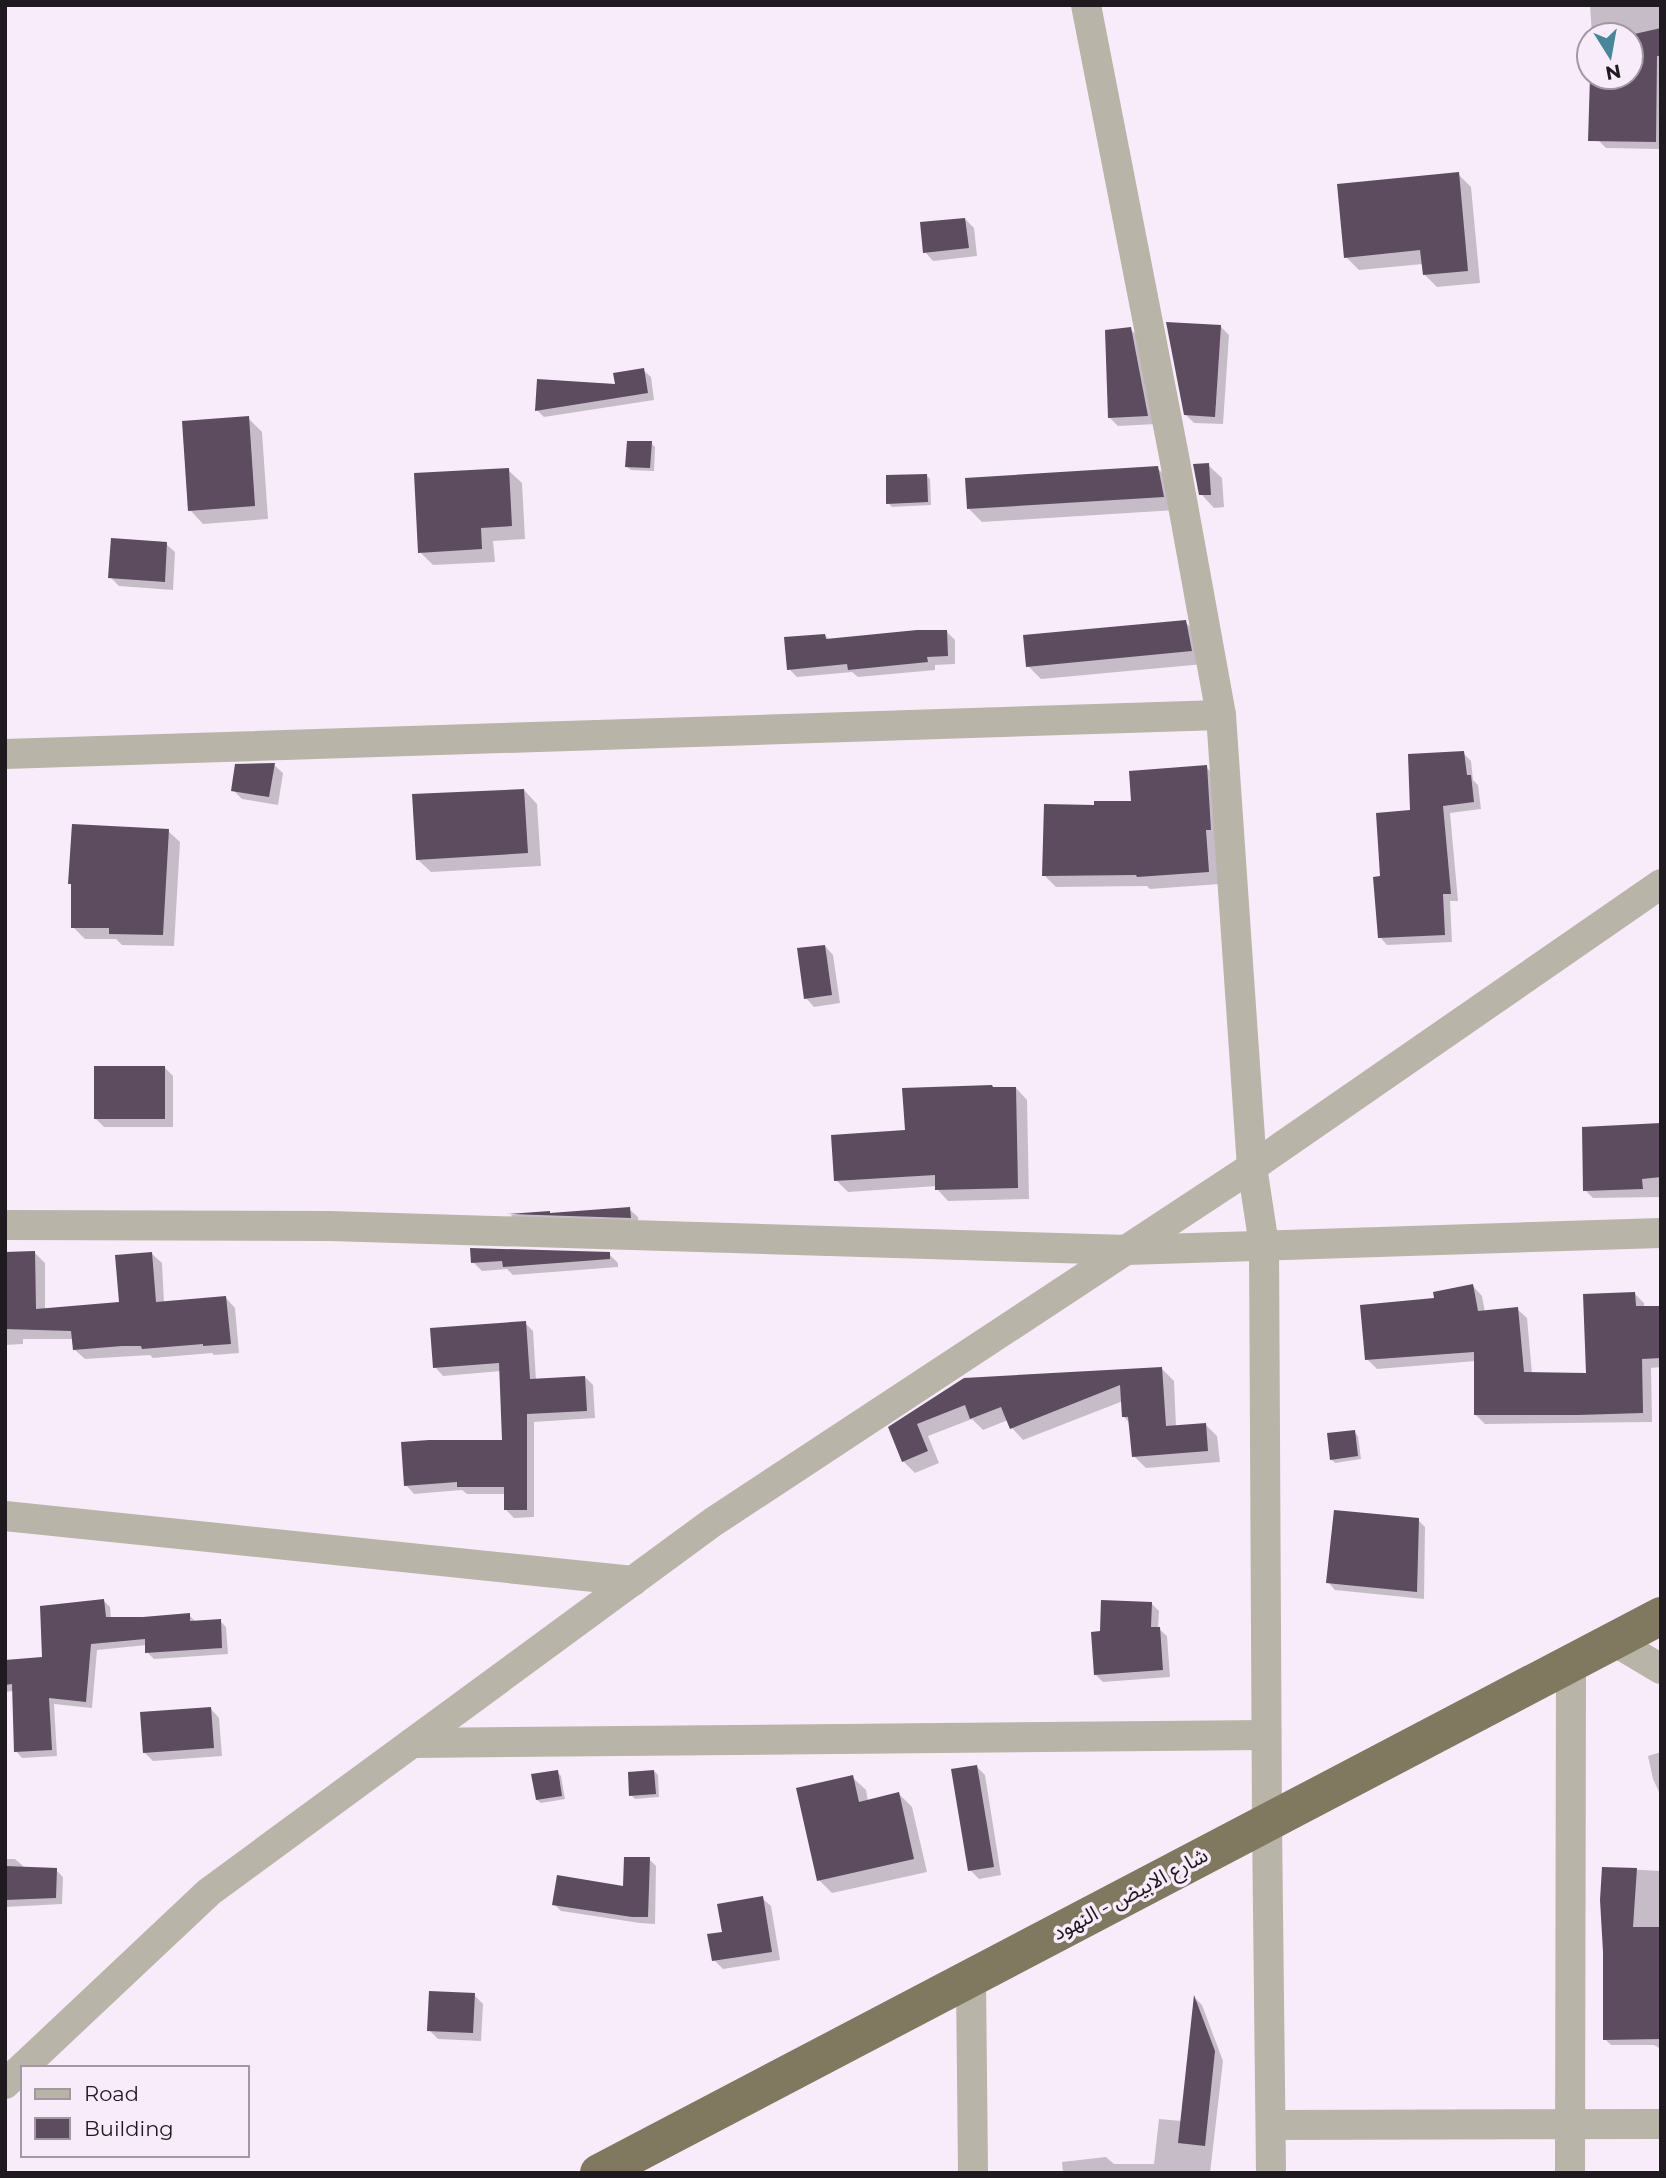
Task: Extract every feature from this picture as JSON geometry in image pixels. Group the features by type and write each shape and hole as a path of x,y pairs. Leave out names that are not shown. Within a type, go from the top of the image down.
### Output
{"highway":[{"name":"شارع الابيض - النهود","path":"599,2173 1661,1616"}],"street":[{"path":"1086,5 1221,715 1252,1167 1264,1245 1271,2173"},
{"path":"5,754 1221,715"},
{"path":"24,2066 209,1892 713,1522 1252,1167 1661,884"},
{"path":"5,1225 330,1226 1127,1250 1661,1233"},
{"path":"5,1516 633,1581"},
{"path":"1614,1641 1661,1669"},
{"path":"1570,2173 1571,1663"},
{"path":"412,1743 1266,1735"},
{"path":"971,1978 973,2173"},
{"path":"5,2084 21,2069"},
{"path":"1271,2125 1661,2124"}],"building":[{"path":"1661,28 1661,56 1657,56 1656,142 1588,141 1590,91 1645,91 1645,32"},
{"path":"1459,172 1468,271 1423,275 1420,250 1344,258 1337,184"},
{"path":"965,218 969,248 923,253 920,222"},
{"path":"1166,322 1221,325 1215,417 1184,415"},
{"path":"1131,327 1148,416 1108,418 1105,330"},
{"path":"644,368 648,393 535,411 537,379 615,384 613,373"},
{"path":"249,416 255,506 188,511 182,421"},
{"path":"627,441 652,441 650,468 625,467"},
{"path":"1209,463 1211,495 1199,495 1193,464"},
{"path":"1158,466 1164,497 967,509 965,478"},
{"path":"509,468 512,526 481,528 482,549 418,553 414,473"},
{"path":"927,474 928,502 886,504 886,475"},
{"path":"111,538 167,542 165,582 108,578"},
{"path":"1186,620 1192,651 1026,667 1023,635"},
{"path":"917,630 947,630 948,656 927,657 928,662 848,670 847,664 787,670 784,637 825,634 826,639"},
{"path":"1464,751 1467,775 1471,775 1474,802 1443,806 1451,894 1443,894 1445,935 1378,938 1373,877 1380,876 1376,813 1410,810 1408,754"},
{"path":"275,763 269,797 231,791 235,764"},
{"path":"1207,765 1211,830 1206,830 1209,872 1137,877 1042,876 1044,804 1094,805 1094,801 1131,801 1129,771"},
{"path":"524,789 528,853 416,860 412,794"},
{"path":"72,824 169,829 163,935 109,934 109,928 71,928 71,884 68,884"},
{"path":"825,945 832,995 804,999 797,948"},
{"path":"94,1066 165,1066 165,1119 94,1119"},
{"path":"992,1085 1016,1087 1018,1188 935,1190 935,1175 834,1181 831,1135 905,1130 902,1088"},
{"path":"1661,1123 1661,1177 1642,1179 1643,1189 1583,1191 1582,1127"},
{"path":"630,1207 631,1218 507,1214 550,1213"},
{"path":"470,1248 610,1252 610,1259 503,1267 502,1261 471,1263"},
{"path":"35,1251 36,1309 119,1302 115,1255 152,1252 156,1302 226,1296 231,1344 142,1349 141,1346 122,1346 73,1350 71,1331 5,1329 5,1252"},
{"path":"1473,1284 1478,1311 1518,1307 1524,1372 1586,1373 1583,1294 1635,1292 1636,1306 1659,1306 1661,1358 1642,1359 1643,1413 1474,1415 1474,1352 1365,1360 1360,1305 1434,1298 1433,1292"},
{"path":"526,1321 530,1379 585,1376 587,1411 527,1414 527,1510 504,1510 504,1487 457,1487 457,1482 404,1486 401,1442 502,1440 499,1363 433,1368 430,1328"},
{"path":"1162,1367 1166,1426 1206,1423 1208,1451 1132,1457 1128,1417 1122,1417 1120,1385 1010,1429 1001,1407 970,1419 965,1405 917,1424 928,1451 902,1462 888,1427 964,1378"},
{"path":"1355,1430 1358,1456 1330,1460 1327,1433"},
{"path":"1334,1510 1419,1518 1417,1592 1326,1583"},
{"path":"104,1599 106,1617 190,1613 190,1621 221,1619 222,1648 145,1653 145,1639 91,1644 86,1702 49,1698 52,1750 14,1752 12,1684 5,1685 5,1660 42,1657 40,1606"},
{"path":"1101,1600 1152,1602 1151,1627 1160,1627 1163,1670 1094,1675 1091,1632 1100,1631"},
{"path":"211,1707 214,1748 143,1753 140,1712"},
{"path":"977,1765 994,1867 968,1871 951,1769"},
{"path":"558,1770 562,1796 536,1800 531,1774"},
{"path":"654,1770 656,1794 629,1796 628,1772"},
{"path":"853,1775 859,1802 899,1792 914,1859 817,1881 796,1788"},
{"path":"624,1857 650,1857 648,1917 552,1905 557,1875 623,1886"},
{"path":"5,1866 57,1868 56,1898 5,1900"},
{"path":"1602,1867 1637,1868 1633,1927 1661,1927 1661,2039 1603,2040 1600,1900"},
{"path":"763,1896 772,1952 712,1961 707,1934 722,1932 717,1904"},
{"path":"429,1991 475,1993 473,2033 427,2031"},
{"path":"1194,1995 1215,2051 1205,2146 1178,2143"}]}
